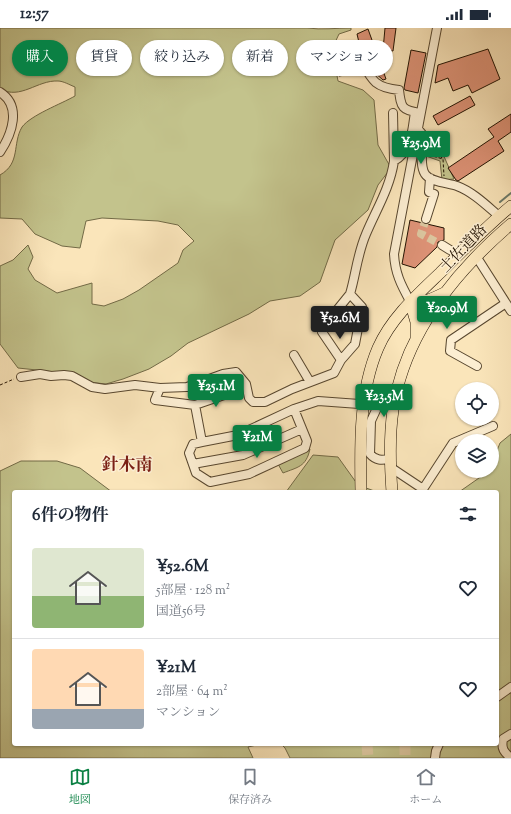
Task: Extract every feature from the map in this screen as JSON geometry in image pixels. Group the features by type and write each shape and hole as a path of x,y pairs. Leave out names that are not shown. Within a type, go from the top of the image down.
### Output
{"highway":[{"name":"土佐道路","path":"361,490 364,404 369,374 378,347 393,322 410,301 511,206"},
{"name":"土佐道路","path":"392,490 390,463 393,410 402,371 416,339 444,293 476,256 511,224"},
{"path":"416,339 416,322 410,301 421,303 444,293"}],"street":[{"path":"394,162 401,157 411,140 437,28"},
{"path":"371,76 375,83 381,87 399,90 400,104 404,109 418,112"},
{"path":"0,92 7,97 12,106 14,116 12,128 0,152"},
{"path":"410,301 397,276 394,266 394,254 418,129 418,112"},
{"path":"333,315 350,294 358,256 392,174 394,162 393,113"},
{"path":"418,129 423,135 423,166 425,174 430,178 470,192 499,216"},
{"path":"426,218 434,194 429,192 430,178"},
{"path":"442,245 450,250"},
{"path":"476,256 511,311"},
{"path":"21,377 40,374 51,376 64,375 72,376 92,387 104,388 135,385 160,388 187,387 223,374 236,372 246,384 249,398 253,402 265,402 292,389 334,373 341,360 355,344 362,307 350,294"},
{"path":"477,366 450,350 451,340 506,303"},
{"path":"322,332 341,360"},
{"path":"294,355 310,382"},
{"path":"160,388 155,400 195,405 230,393"},
{"path":"294,409 307,441 305,448 249,474 210,482 196,473 189,454 193,444 238,435 294,409 318,401 373,404 377,408 371,421 370,454 374,458 390,463 423,489 453,443 493,426"},
{"path":"195,405 202,442"},
{"path":"193,464 243,455 302,429"},
{"path":"499,695 511,687"},
{"path":"511,734 503,739 502,746 504,751 511,758"},
{"path":"435,758 438,746"}],"path":[{"path":"437,152 443,159 444,183"},
{"path":"423,153 438,156 443,159"},
{"path":"0,385 21,377"}],"green space":[{"path":"0,28 351,28 351,30 339,34 336,40 296,40 296,76 337,76 338,81 363,90 374,100 378,145 391,168 378,185 368,210 335,240 320,282 300,296 270,301 249,314 188,343 171,356 149,369 123,379 106,384 79,381 65,373 18,368 0,344 0,266 13,260 28,245 33,257 28,269 35,280 57,293 92,283 92,304 104,306 123,299 139,290 178,263 183,250 194,241 178,225 158,221 102,218 86,221 80,248 62,246 35,234 22,219 0,218 0,175 7,170 14,159 17,140 22,127 32,118 75,96 75,87 58,81 43,83 15,92 8,92 0,89"},
{"path":"438,143 454,179 442,180 440,161 426,156 426,149"},
{"path":"511,434 511,758 290,758 283,746 499,746 499,490 462,490 479,478 499,478 499,446"},
{"path":"310,449 306,460 301,466 283,473 278,464"},
{"path":"313,455 338,457 358,485 372,490 287,490"},
{"path":"21,461 57,461 80,468 109,490 12,490 12,746 252,746 248,747 253,758 0,758 0,471"}],"building":[{"path":"385,28 396,28 393,51 393,40 384,40"},
{"path":"368,29 372,40 358,40 357,34"},
{"path":"488,49 500,79 472,93 468,85 453,91 448,78 435,83 438,65"},
{"path":"411,50 426,53 418,93 405,90 404,88"},
{"path":"378,76 385,76 386,79 383,80"},
{"path":"470,96 475,105 438,125 433,116"},
{"path":"511,114 511,132 498,141 504,151 458,181 456,180 448,168 494,137 488,129"},
{"path":"410,220 444,228 444,240 438,242 437,247 415,268 402,264"}],"waterway":[{"path":"500,202 511,193"}],"tunnel":[{"path":"426,219 421,234 442,245"},
{"path":"367,746 368,758"},
{"path":"405,746 405,758"}],"district":[{"name":"針木南","path":"127,466"}]}
